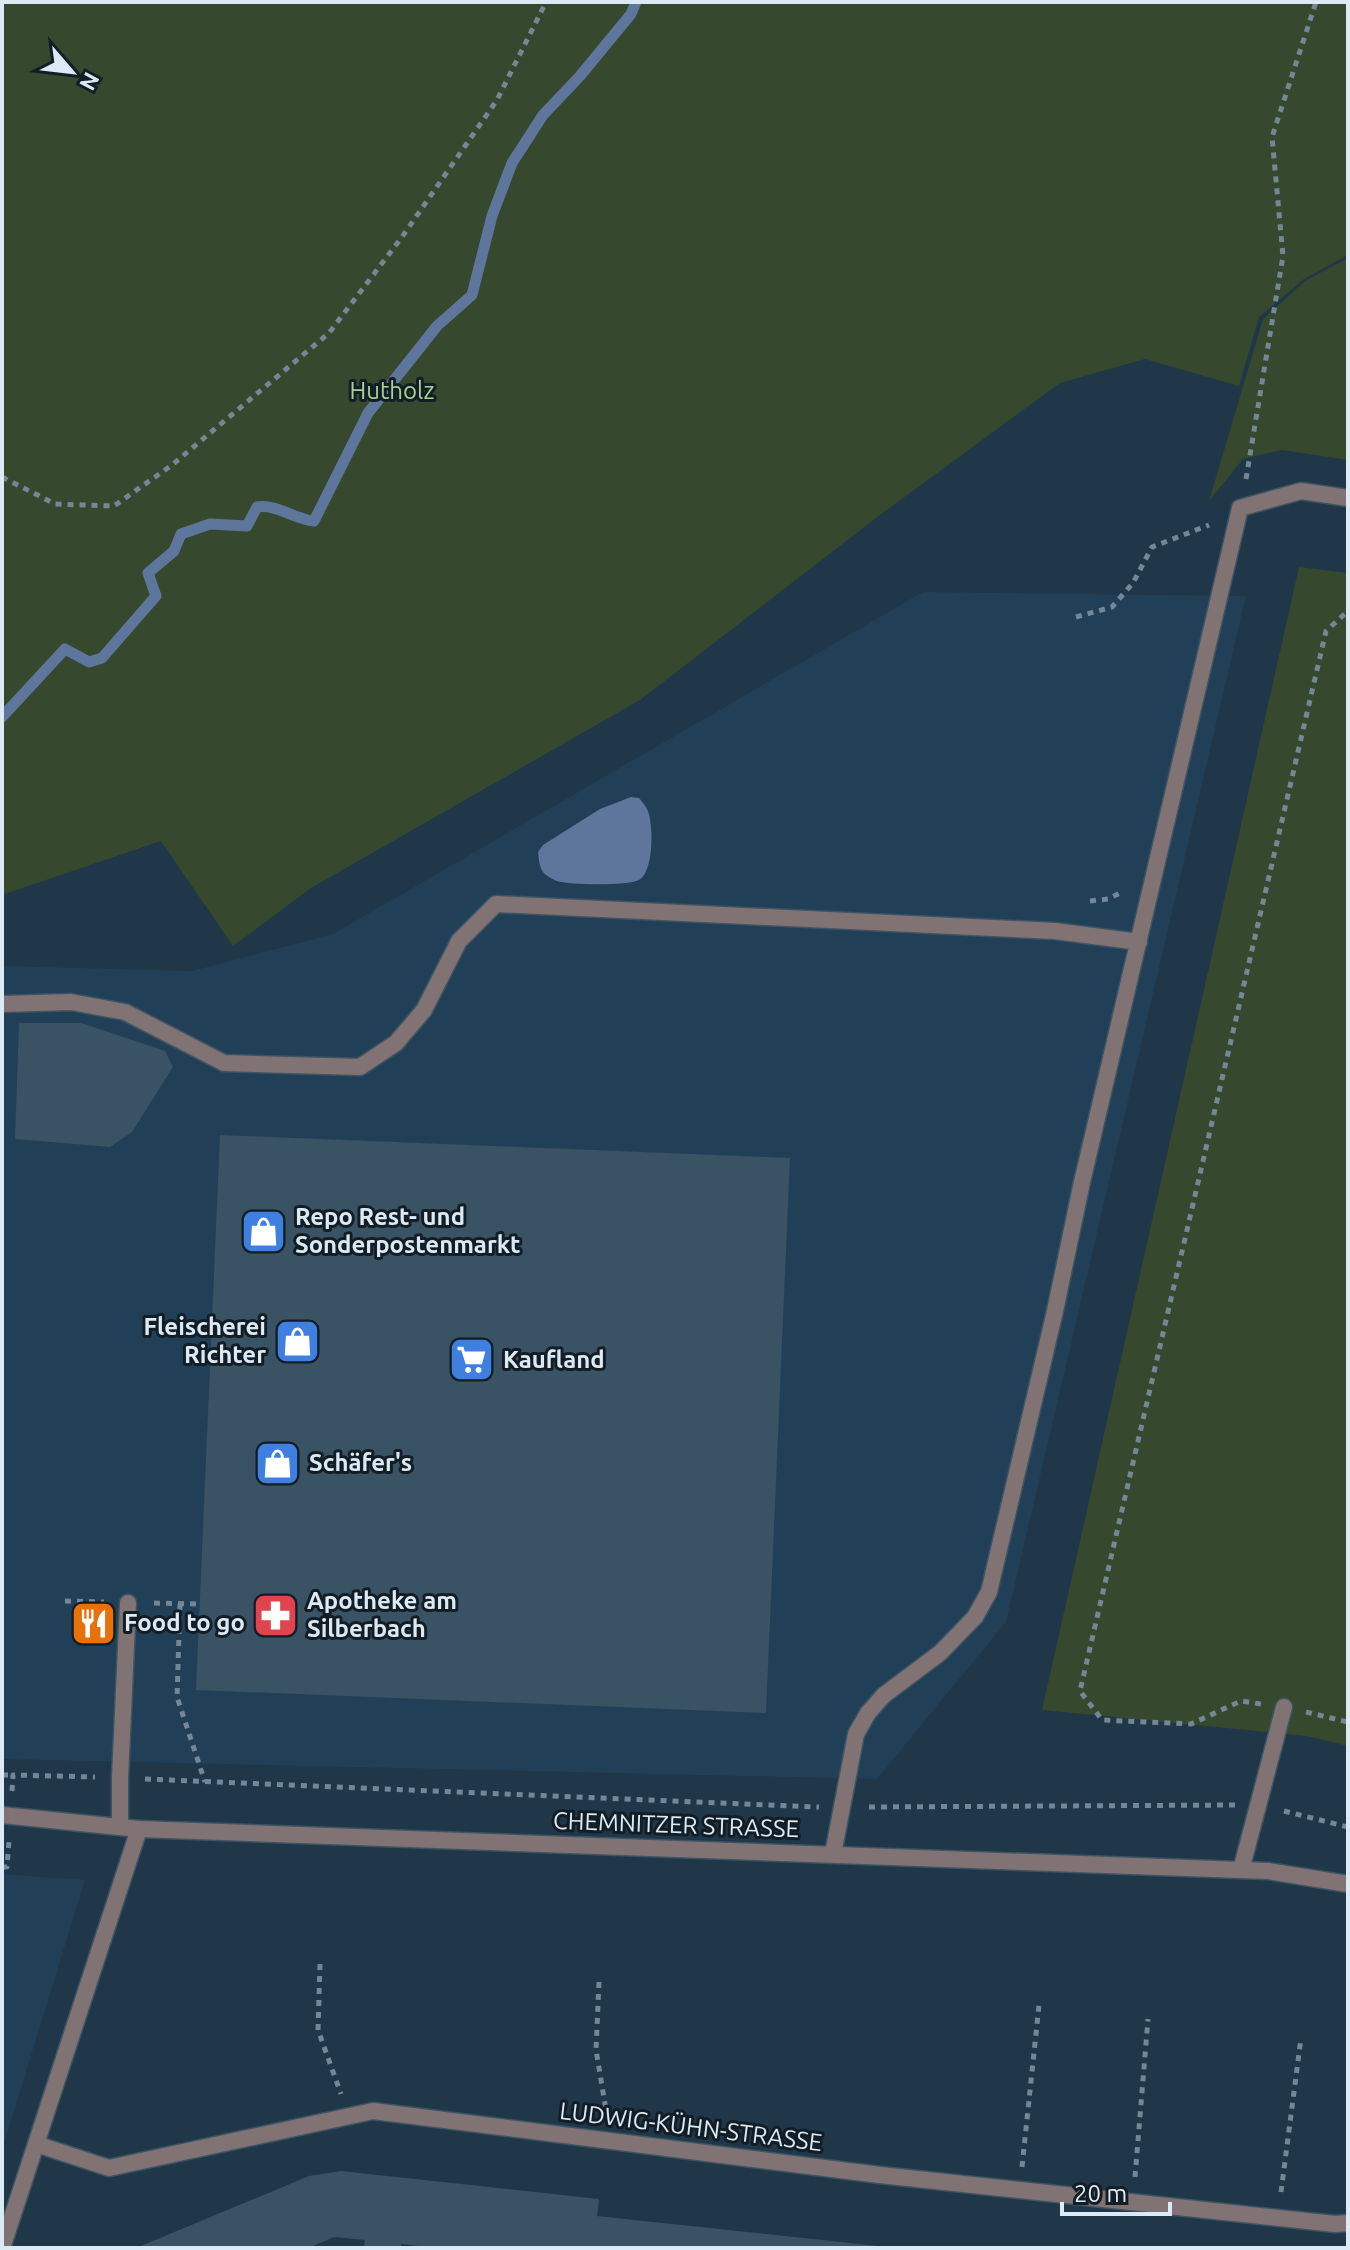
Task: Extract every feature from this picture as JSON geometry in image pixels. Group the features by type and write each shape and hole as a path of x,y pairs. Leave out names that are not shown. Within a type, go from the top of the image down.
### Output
{"street":[{"path":"833,1854 856,1734 868,1713 884,1695 940,1653 975,1617 989,1592 1240,508 1301,491 1348,498"},
{"path":"2,1004 71,1002 125,1012 224,1063 360,1067 396,1043 424,1010 459,941 496,904 1055,931 1139,942"},
{"path":"120,1827 128,1603"},
{"path":"1241,1870 1284,1707"},
{"name":"CHEMNITZER STRASSE","path":"6,1815 139,1829 1268,1871 1348,1884"},
{"path":"2,2248 139,1829"},
{"name":"LUDWIG-KÜHN-STRASSE","path":"36,2144 109,2168 373,2111 880,2175 1348,2223"}],"path":[{"path":"2,477 55,504 114,506 172,465 329,333 402,237 497,100 546,2"},
{"path":"1076,617 1112,607 1133,583 1152,547 1218,522 1240,508 1283,256 1272,137 1316,2"},
{"path":"1348,611 1326,631 1080,1691 1102,1720 1191,1724 1241,1701 1348,1722"},
{"path":"180,1604 177,1697 205,1782"},
{"path":"2,1775 842,1808 1259,1804 1348,1827"},
{"path":"6,1815 13,1775"},
{"path":"320,1964 318,2030 349,2116"},
{"path":"599,1982 596,2050 611,2141"},
{"path":"1020,2190 1039,2005"},
{"path":"1133,2202 1148,2019"},
{"path":"1278,2218 1301,2038"}],"shaded area":[{"path":"923,592 1246,596 1006,1622 877,1779 2,1759 2,966 192,971 333,934"},
{"path":"631,797 639,798 647,809 651,825 648,868 639,880 611,884 574,883 556,881 544,873 538,852 543,845 600,809"},
{"path":"2,1874 85,1880 2,2150"}],"green space":[{"name":"Hutholz","path":"2,2 1348,2 1348,255 1304,279 1259,317 1239,386 1145,359 1060,383 880,515 640,700 311,888 233,946 161,841 2,895"},
{"path":"1348,258 1348,460 1282,450 1243,459 1209,501 1263,319 1305,281"},
{"path":"1299,567 1348,573 1348,1746 1307,1736 1042,1710"}],"building":[{"path":"19,1023 81,1023 165,1051 173,1067 132,1132 110,1147 15,1139"},
{"path":"220,1135 790,1158 766,1713 196,1690"},
{"name":"Food to go","path":"84,1615 103,1615 103,1631 83,1631"},
{"path":"341,2171 599,2199 597,2216 878,2248 437,2248 401,2244 401,2248 364,2248 365,2240 334,2237 308,2248 136,2248 309,2176"}],"waterway":[{"path":"2,717 65,649 89,662 102,658 156,596 148,573 174,551 181,534 210,524 247,526 257,507 272,508 314,521 368,413 437,326 472,295 492,216 512,163 543,115 580,76 631,14 636,2"}],"place":[{"name":"Repo Rest- und Sonderpostenmarkt","path":"264,1231"},
{"name":"Fleischerei Richter","path":"297,1341"},
{"name":"Kaufland","path":"472,1360"},
{"name":"Schäfer's","path":"278,1463"},
{"name":"Apotheke am Silberbach","path":"276,1615"},
{"name":"Food to go","path":"93,1623"}]}
